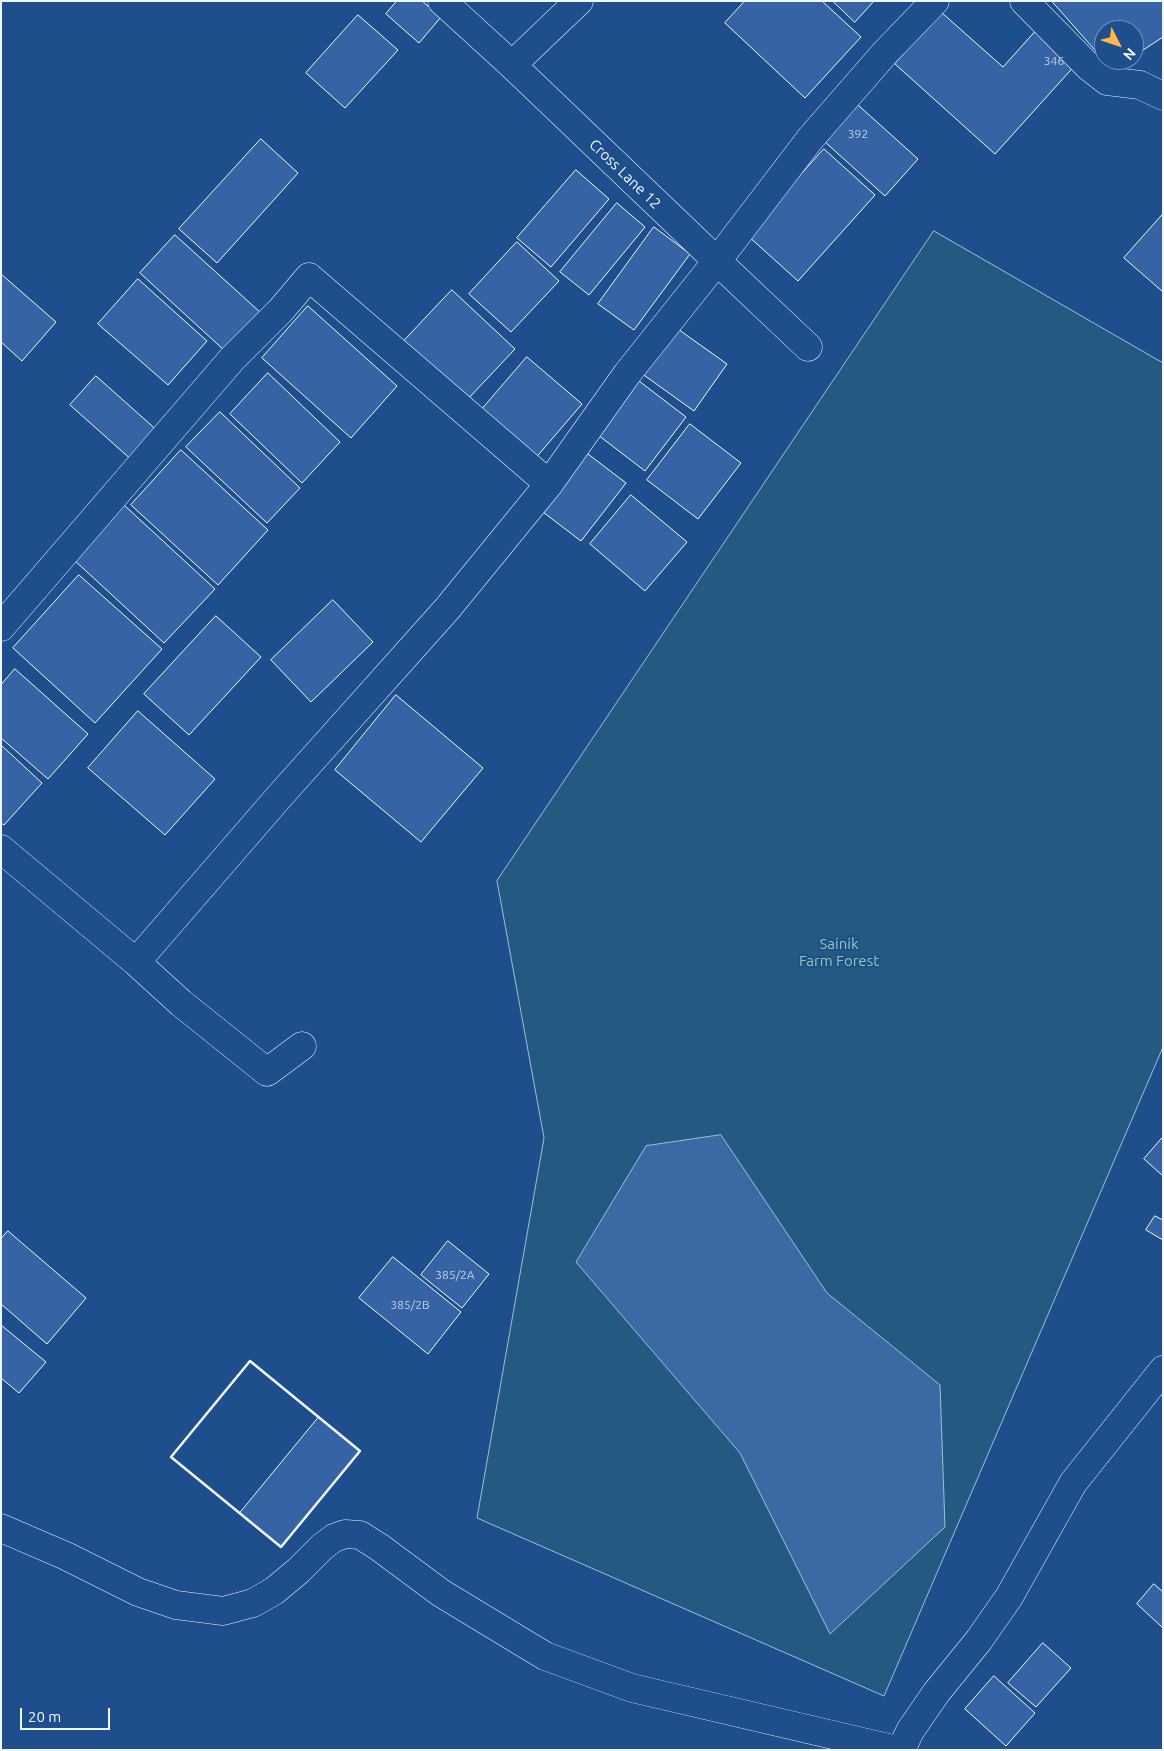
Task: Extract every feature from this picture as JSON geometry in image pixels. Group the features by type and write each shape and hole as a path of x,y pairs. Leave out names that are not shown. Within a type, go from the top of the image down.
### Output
{"street":[{"name":"Cross Lane 12","path":"442,1 512,65 808,347"},
{"path":"512,65 579,1"},
{"path":"136,962 272,805 447,610 549,484 627,374 717,261 810,139 884,54 935,1"},
{"path":"1024,1 1089,67 1107,81 1140,85 1163,96"},
{"path":"1,627 232,359 281,310 309,277 549,484"},
{"path":"1,849 136,962 181,1003 267,1072 302,1046"},
{"path":"901,1750 910,1731 936,1693 979,1640 1009,1597 1073,1483 1163,1370"},
{"path":"1,1528 66,1556 138,1592 176,1605 223,1611 253,1603 274,1591 334,1538 345,1534 360,1535 441,1593 545,1656 632,1688 897,1750"}],"green space":[{"name":"Sainik Farm Forest","path":"934,231 1163,363 1163,1047 884,1696 477,1518 544,1138 497,881"}],"shaded area":[{"path":"721,1135 827,1293 940,1385 945,1527 830,1634 740,1453 576,1262 646,1146"}],"building":[{"path":"397,1 422,1 441,17 419,43 386,14"},
{"path":"745,1 822,1 861,37 805,98 725,23"},
{"path":"833,1 874,1 855,22"},
{"path":"1052,1 1163,1 1163,37 1144,49 1144,20 1094,20 1094,49"},
{"path":"941,12 1003,67 1039,27 1078,62 995,154 895,64"},
{"path":"358,15 398,50 345,108 306,73"},
{"path":"858,105 918,159 885,196 825,142"},
{"path":"261,139 298,173 217,263 179,229"},
{"path":"824,149 875,195 798,281 747,235"},
{"path":"576,170 609,199 551,267 517,238"},
{"path":"617,203 645,227 589,295 560,272"},
{"path":"1163,214 1163,292 1124,258"},
{"path":"654,227 690,254 634,330 598,304"},
{"path":"175,235 261,313 225,351 140,273"},
{"path":"517,242 559,281 511,332 469,294"},
{"path":"1,274 56,322 22,361 1,342"},
{"path":"138,279 207,341 168,385 98,324"},
{"path":"452,290 515,349 466,401 403,342"},
{"path":"308,306 397,386 351,438 262,358"},
{"path":"675,327 727,364 694,411 641,373"},
{"path":"527,357 582,404 533,461 478,414"},
{"path":"268,373 340,442 302,483 230,414"},
{"path":"96,376 160,433 134,462 70,405"},
{"path":"639,381 686,417 645,471 598,435"},
{"path":"220,412 300,488 267,523 186,447"},
{"path":"690,424 741,463 698,519 647,480"},
{"path":"181,450 268,530 218,585 131,505"},
{"path":"584,451 626,483 581,541 539,509"},
{"path":"631,495 687,542 645,591 590,544"},
{"path":"124,505 215,589 164,643 73,559"},
{"path":"79,575 162,649 95,723 13,648"},
{"path":"333,600 373,642 311,702 271,660"},
{"path":"216,616 261,657 189,735 144,694"},
{"path":"15,669 88,734 48,779 1,738 1,685"},
{"path":"396,695 483,768 421,842 335,770"},
{"path":"138,711 215,779 165,835 88,768"},
{"path":"1,745 42,783 4,825 1,823"},
{"path":"1163,1137 1163,1176 1144,1159"},
{"path":"1155,1216 1163,1220 1163,1240 1146,1230"},
{"path":"8,1231 86,1298 47,1344 1,1304 1,1239"},
{"path":"448,1241 489,1274 462,1308 421,1275"},
{"path":"393,1257 461,1312 428,1354 359,1298"},
{"path":"1,1325 46,1362 19,1393 1,1378"},
{"path":"319,1417 360,1451 281,1547 240,1513"},
{"path":"1154,1584 1163,1592 1163,1628 1137,1604"},
{"path":"1043,1643 1071,1668 1036,1707 1008,1683"},
{"path":"994,1676 1035,1713 1006,1746 965,1709"}],"wall":[{"path":"250,1361 360,1451 281,1547 171,1457 250,1361"}]}
